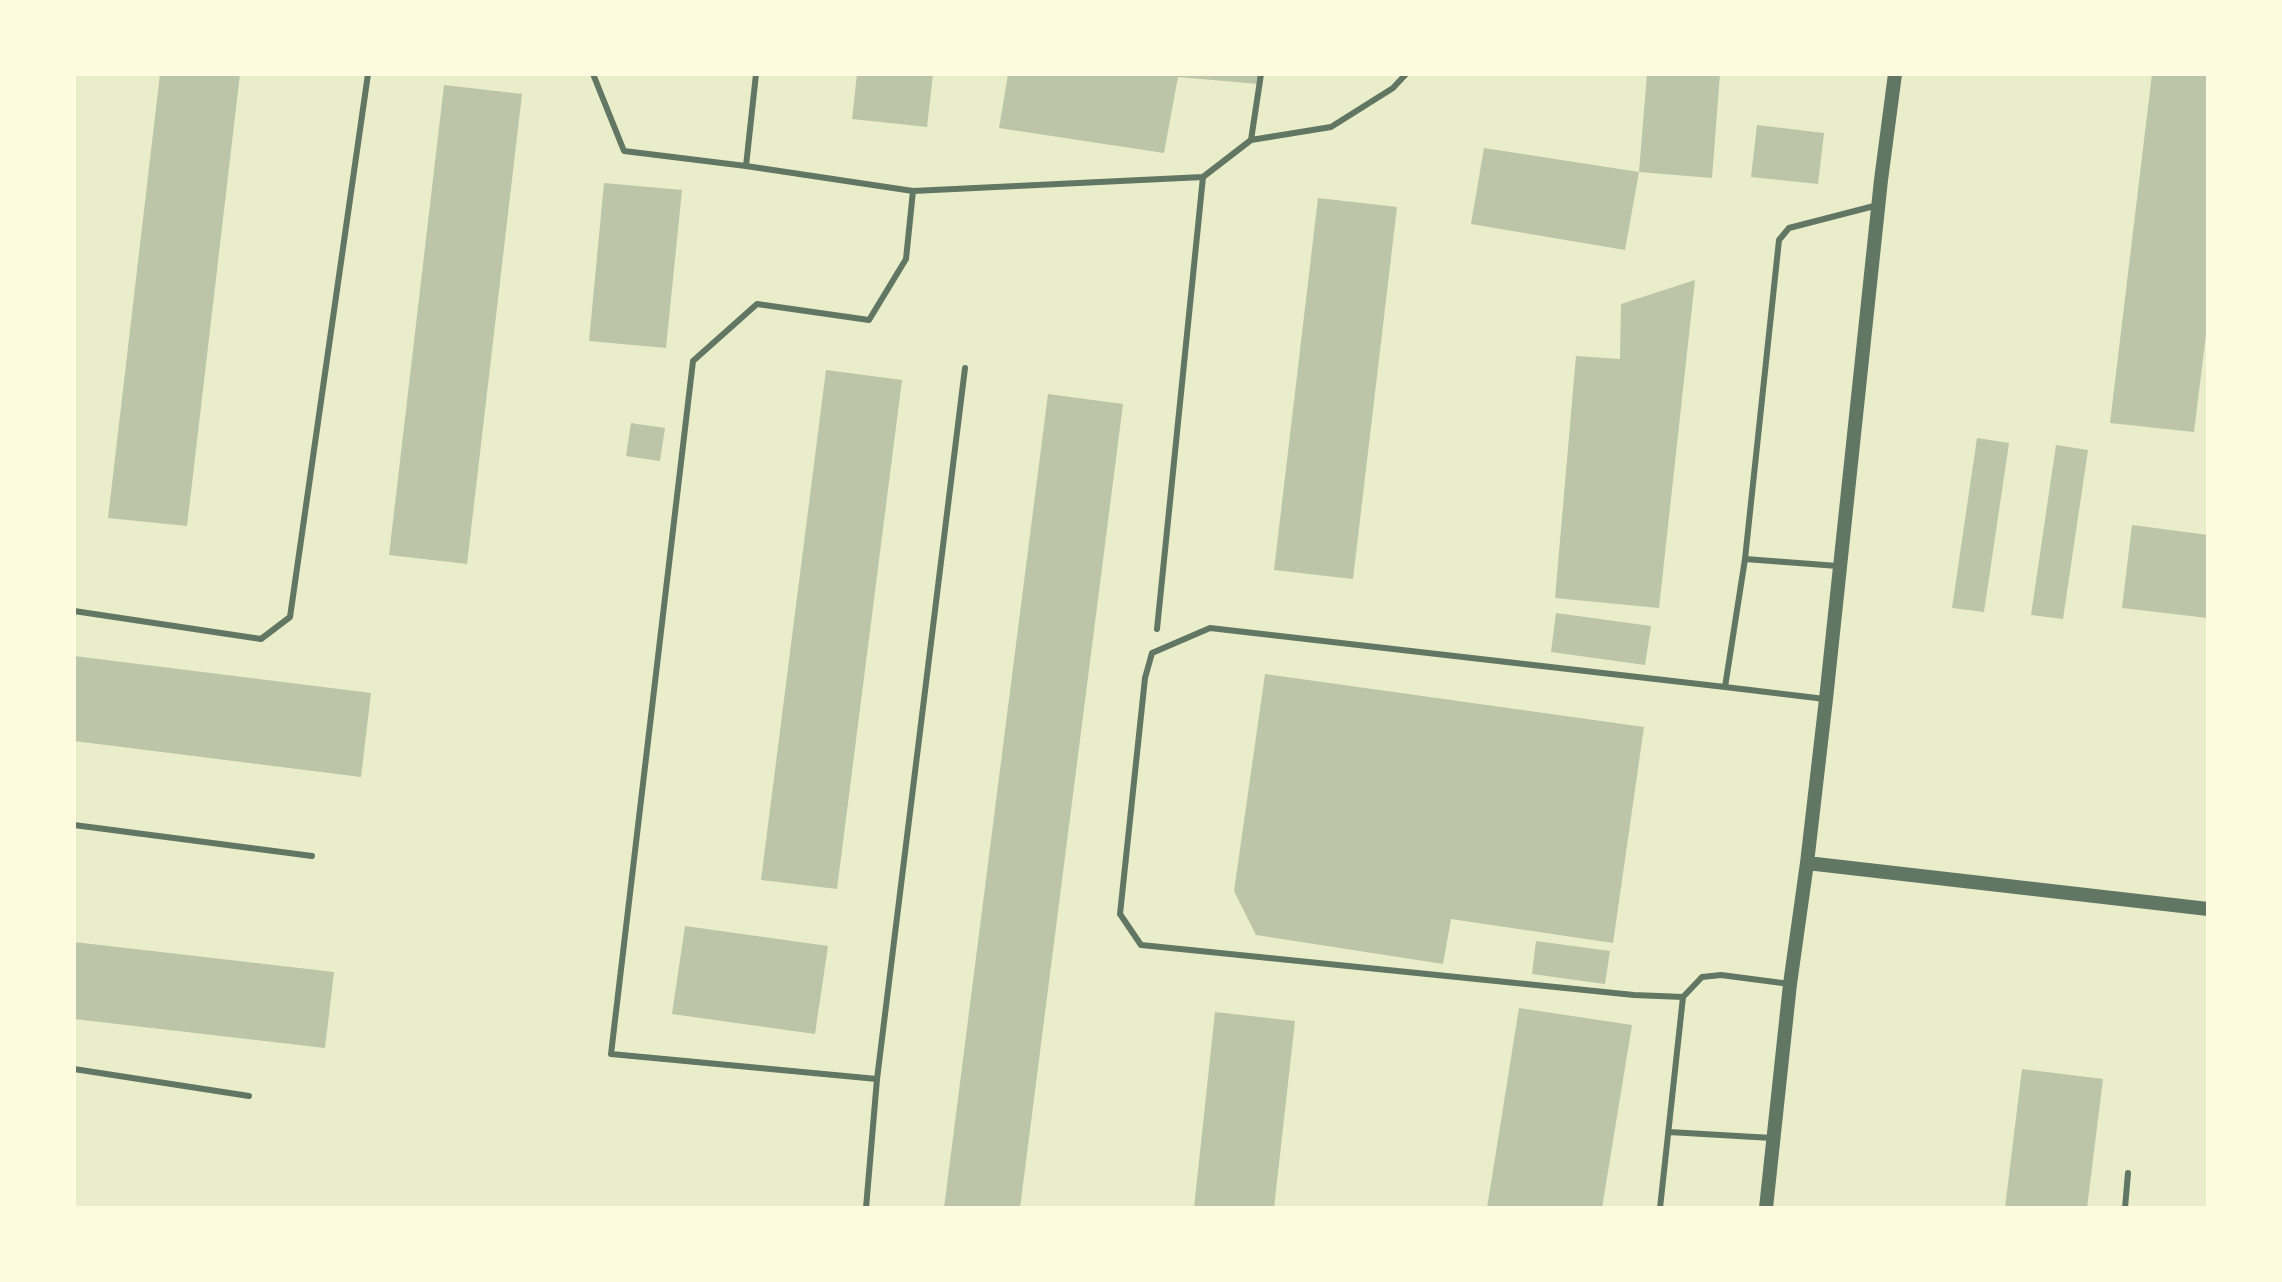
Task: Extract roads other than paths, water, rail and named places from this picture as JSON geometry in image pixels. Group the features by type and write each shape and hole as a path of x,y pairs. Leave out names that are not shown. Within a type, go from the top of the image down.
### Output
{"street":[{"path":"1766,1208 1895,74"},
{"path":"1807,863 2208,909"}],"lane":[{"path":"74,611 261,639 290,617 368,74"},
{"path":"593,74 624,151 913,191 1203,177 1251,140 1331,127 1393,88 1406,74"},
{"path":"746,166 756,74"},
{"path":"1251,140 1261,74"},
{"path":"1157,629 1203,177"},
{"path":"877,1079 611,1054 693,361 757,304 869,320 906,259 913,191"},
{"path":"1725,687 1745,559 1779,240 1789,228 1878,205"},
{"path":"866,1208 877,1079 965,368"},
{"path":"1745,559 1838,566"},
{"path":"1683,997 1634,995 1141,945 1120,914 1145,678 1152,653 1210,628 1826,699"},
{"path":"74,825 312,856"},
{"path":"1660,1208 1683,997 1702,977 1721,975 1790,984"},
{"path":"74,1069 249,1096"},
{"path":"1669,1132 1772,1138"},
{"path":"2125,1208 2128,1173"}]}
